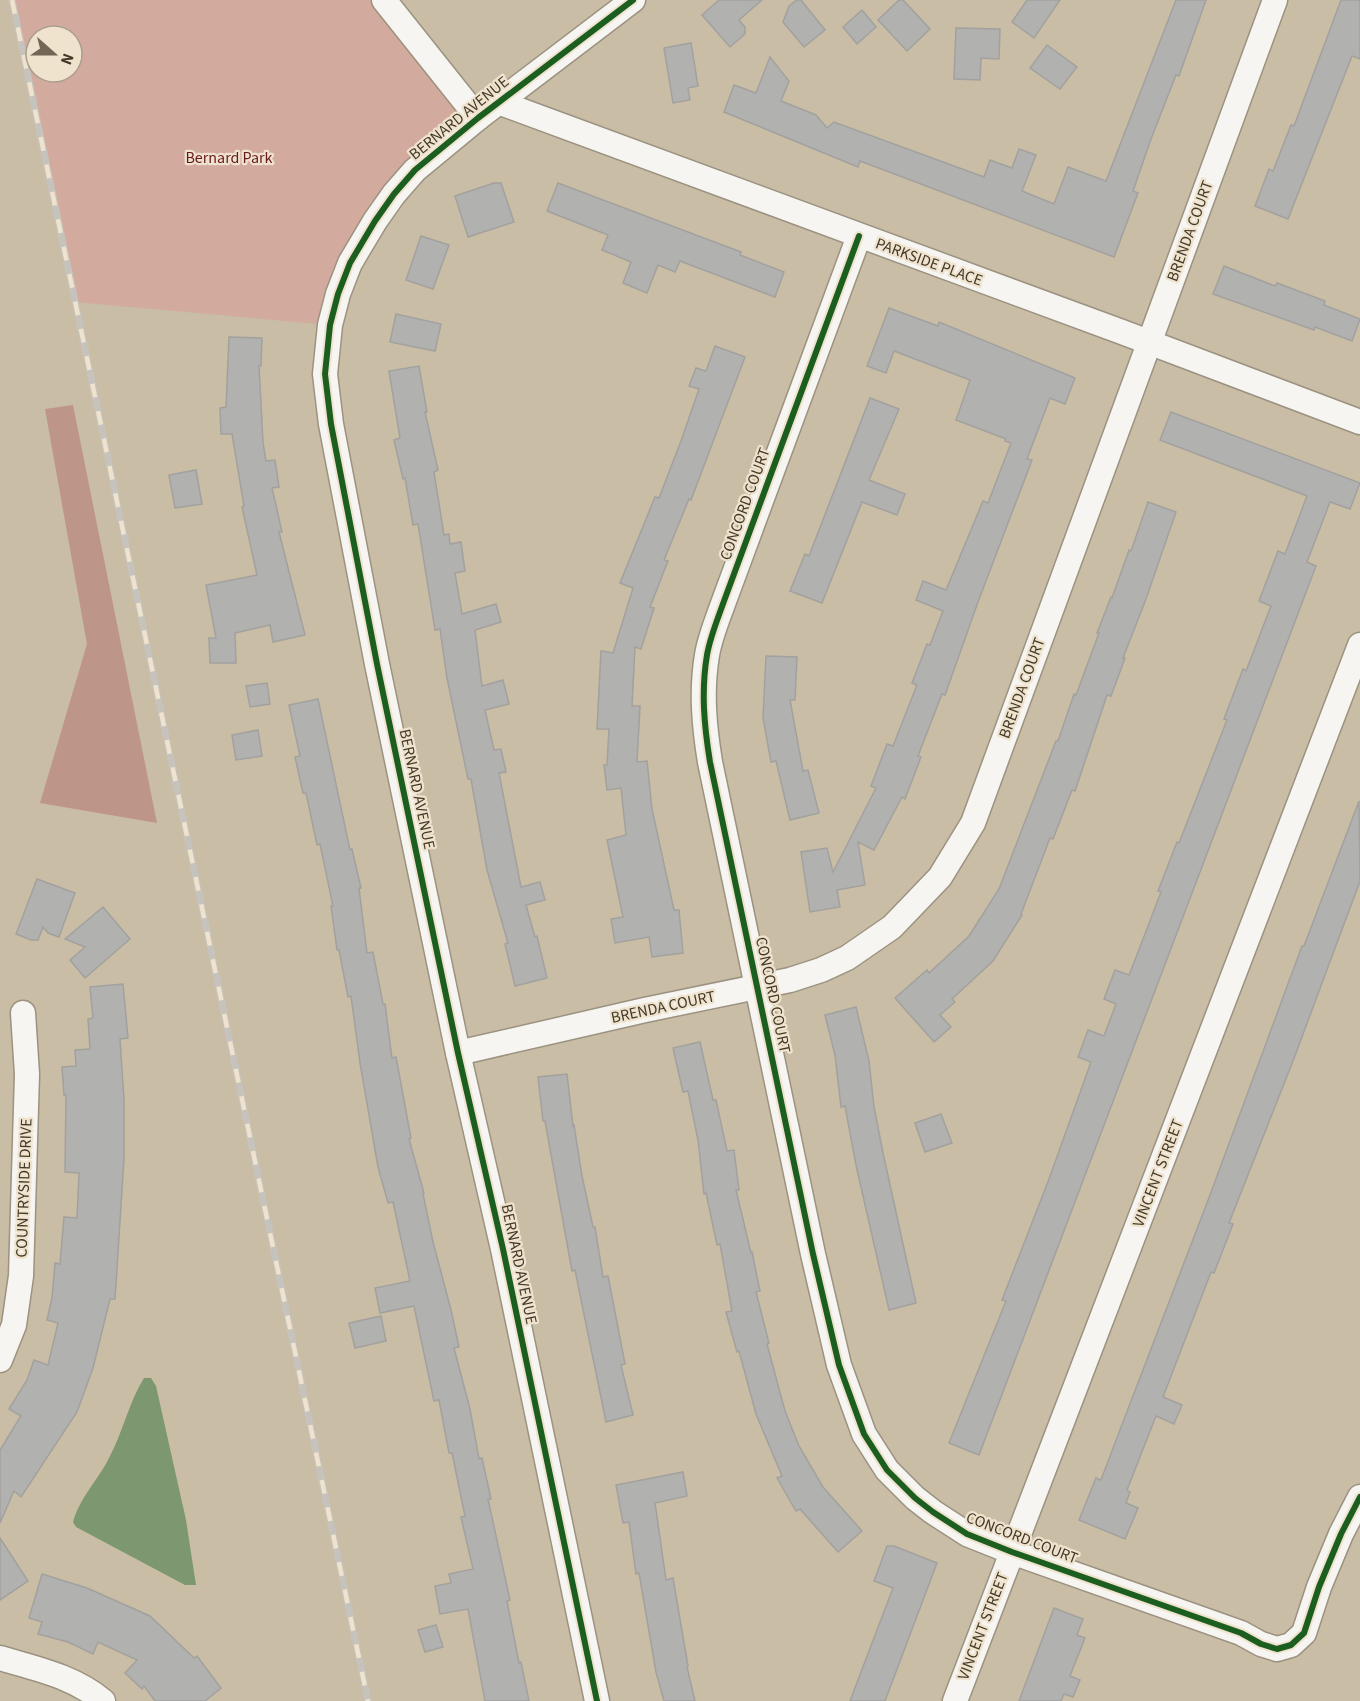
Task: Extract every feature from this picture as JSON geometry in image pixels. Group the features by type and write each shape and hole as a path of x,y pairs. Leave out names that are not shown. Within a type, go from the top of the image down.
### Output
{"street":[{"path":"384,0 478,118"},
{"name":"BERNARD AVENUE","path":"597,1701 503,1249 458,1053 375,652 331,424 325,374 327,341 338,294 351,263 375,221 394,194 415,170 478,118 633,0"},
{"name":"BRENDA COURT","path":"458,1053 790,980 821,970 847,958 872,942 892,927 930,889 973,823 1275,0"},
{"name":"PARKSIDE PLACE","path":"498,102 1360,422"},
{"name":"CONCORD COURT","path":"859,236 724,601 708,652 703,685 704,722 710,762 813,1254 839,1365 864,1434 887,1470 924,1505 968,1534 1012,1552 1241,1633 1261,1644 1277,1649 1291,1645 1304,1633 1319,1587 1341,1534 1360,1497"},
{"name":"VINCENT STREET","path":"955,1701 1360,645"},
{"name":"COUNTRYSIDE DRIVE","path":"0,1360 14,1325 21,1276 27,1074 23,1013"},
{"path":"0,1658 61,1676 88,1688 103,1701"}],"green space":[{"name":"Bernard Park","path":"12,0 385,0 478,118 394,194 330,325 74,302 29,84 84,84 84,24 24,24 24,58"}],"shaded area":[{"path":"73,405 157,823 40,803 87,644 45,409"},
{"path":"144,1378 151,1378 156,1386 186,1520 196,1585 185,1585 76,1527 73,1522 80,1504 110,1456"}],"building":[{"path":"719,0 762,0 739,20 745,27 745,34 730,47 702,15"},
{"path":"801,0 825,30 804,47 783,22 789,6"},
{"path":"899,0 903,0 930,29 907,51 878,20"},
{"path":"1027,0 1060,0 1034,38 1012,22"},
{"path":"1176,0 1206,0 1179,76 1176,75 1151,139 1133,191 1138,193 1114,257 860,161 858,167 724,112 734,85 756,93 770,57 789,81 781,101 816,115 827,128 834,122 984,177 990,160 1012,168 1019,149 1036,155 1022,191 1054,204 1068,167 1106,181"},
{"path":"1341,0 1360,0 1360,59 1352,56 1288,219 1255,206 1269,169 1273,171 1291,125 1294,126"},
{"path":"862,10 876,27 857,44 843,27"},
{"path":"956,28 1000,29 999,59 981,58 980,80 954,79"},
{"path":"691,43 698,86 688,88 690,100 673,103 664,48"},
{"path":"1047,45 1077,67 1060,89 1030,68"},
{"path":"494,183 501,183 514,222 468,237 455,196"},
{"path":"558,183 741,252 740,255 784,272 775,297 680,261 675,272 658,265 647,293 623,283 631,262 602,250 608,235 547,211"},
{"path":"421,236 449,245 433,289 406,280"},
{"path":"1224,266 1275,286 1277,283 1325,301 1324,305 1360,319 1352,341 1213,294"},
{"path":"889,308 938,326 939,322 1075,378 1065,404 1050,398 1027,459 1032,460 945,695 942,694 918,756 921,757 905,799 902,797 874,850 858,842 865,885 837,890 840,907 810,912 801,852 827,848 833,872 876,788 871,786 887,744 893,746 917,685 912,683 943,611 916,600 923,581 946,590 983,501 988,503 1011,443 956,420 970,380 894,351 886,373 867,366"},
{"path":"396,314 441,324 435,351 390,342"},
{"path":"229,337 262,338 261,366 259,366 263,442 266,461 275,460 279,487 272,488 282,532 279,532 305,635 273,642 270,625 235,633 236,663 210,663 209,638 216,638 206,585 257,575 242,507 244,506 232,434 221,434 220,408 226,407"},
{"path":"715,346 745,357 691,500 689,499 664,560 668,561 650,607 654,608 641,649 635,647 632,706 640,706 637,762 647,761 652,809 674,910 679,910 683,953 652,957 649,937 615,943 611,919 623,917 607,840 626,835 621,788 607,790 604,765 607,765 609,729 597,729 601,651 613,653 633,588 620,583 655,497 659,498 681,441 699,389 689,386 696,368 706,371"},
{"path":"419,366 427,412 425,412 438,470 434,472 444,535 449,534 450,544 461,542 465,571 455,573 462,614 496,604 501,622 475,630 482,686 503,680 509,704 485,710 494,750 501,749 506,772 499,773 521,887 540,882 545,900 526,905 535,937 537,936 547,978 515,986 505,944 508,943 487,870 471,779 468,779 447,678 440,629 435,630 418,524 413,525 405,478 403,479 394,440 400,438 389,371"},
{"path":"870,398 899,409 869,480 905,494 897,515 862,502 822,603 790,591 805,554 809,556"},
{"path":"1171,412 1360,483 1350,509 1330,502 1307,562 1316,566 979,1455 949,1443 1006,1301 1002,1300 1091,1062 1078,1057 1088,1030 1104,1036 1116,1004 1104,999 1115,970 1129,975 1161,892 1158,891 1227,720 1224,719 1243,669 1246,671 1271,606 1259,601 1278,551 1285,554 1307,496 1160,440"},
{"path":"196,470 202,504 175,508 169,475"},
{"path":"1148,502 1176,512 1111,696 1107,695 1075,791 1072,790 1053,839 1050,838 1022,915 993,961 952,999 955,1002 940,1015 951,1027 934,1042 895,998 927,970 929,973 969,936 999,889 1056,741 1058,741 1074,694 1076,695 1099,633 1097,633 1129,550 1131,551"},
{"path":"766,656 797,657 795,700 790,700 803,771 808,770 819,813 790,820 776,761 771,762 763,718"},
{"path":"267,683 270,704 250,707 246,686"},
{"path":"318,699 350,850 352,849 361,888 359,888 367,953 373,952 383,1004 385,1004 392,1058 396,1057 411,1138 409,1139 424,1193 433,1242 459,1347 454,1348 470,1409 479,1459 482,1458 491,1499 488,1499 510,1600 507,1601 529,1701 485,1701 468,1609 440,1614 435,1586 451,1583 449,1574 473,1569 461,1517 465,1516 452,1453 449,1453 439,1400 434,1401 414,1306 380,1313 375,1288 410,1281 393,1202 388,1203 378,1167 351,996 348,997 339,950 337,950 331,906 333,906 320,844 317,845 306,793 303,793 295,757 300,756 289,705"},
{"path":"258,730 262,756 236,760 232,735"},
{"path":"1359,801 1360,881 1293,1061 1229,1223 1233,1224 1214,1273 1211,1272 1163,1397 1182,1405 1174,1424 1156,1416 1127,1490 1130,1492 1126,1503 1138,1508 1125,1539 1079,1520 1096,1478 1101,1480"},
{"path":"37,879 75,893 59,937 48,933 43,927 38,940 31,940 16,934"},
{"path":"103,907 130,939 85,978 70,960 85,947 65,939"},
{"path":"123,984 128,1038 120,1039 124,1100 124,1159 115,1299 110,1299 93,1368 77,1412 21,1497 14,1491 0,1523 0,1450 21,1416 9,1409 27,1380 34,1360 48,1365 58,1323 47,1320 52,1298 55,1263 60,1264 64,1217 77,1218 79,1173 65,1172 66,1095 64,1095 62,1067 76,1066 75,1050 90,1049 88,1019 93,1018 90,987"},
{"path":"856,1007 869,1061 874,1107 883,1153 916,1303 889,1310 845,1106 841,1107 835,1055 825,1015"},
{"path":"700,1042 727,1151 734,1150 739,1190 736,1190 760,1291 756,1292 769,1343 767,1344 785,1411 799,1446 823,1487 862,1531 838,1552 800,1509 796,1511 777,1478 782,1476 756,1414 726,1312 732,1311 720,1244 717,1245 706,1193 704,1194 698,1140 688,1091 683,1092 673,1048"},
{"path":"567,1074 582,1176 593,1227 595,1227 603,1277 608,1276 625,1364 621,1365 633,1415 606,1422 575,1270 572,1271 545,1121 543,1121 538,1077"},
{"path":"941,1114 952,1143 925,1152 915,1123"},
{"path":"381,1316 386,1341 355,1348 349,1323"},
{"path":"683,1472 687,1496 655,1503 666,1580 673,1578 687,1667 695,1701 664,1701 656,1672 639,1573 636,1574 629,1522 623,1523 616,1485"},
{"path":"0,1538 28,1581 0,1600"},
{"path":"887,1546 894,1546 937,1563 885,1701 850,1701 893,1588 874,1581"},
{"path":"42,1574 87,1588 150,1616 194,1658 197,1656 221,1688 205,1701 155,1701 144,1686 142,1689 125,1673 137,1660 98,1642 93,1654 68,1642 38,1634 42,1622 29,1618"},
{"path":"1054,1608 1083,1619 1077,1635 1085,1638 1070,1676 1080,1680 1073,1697 1064,1694 1061,1701 1019,1701"},
{"path":"436,1625 443,1647 425,1652 418,1630"}],"railway":[{"path":"12,0 368,1701"}],"cycle path":[{"path":"597,1701 503,1249 458,1053 377,664 331,424 325,374 330,325 338,294 350,263 394,194 415,170 478,118 633,0"},
{"path":"859,236 714,628 705,668 704,695 710,762 813,1254 839,1365 864,1434 887,1470 915,1498 967,1534 1241,1633 1261,1644 1277,1649 1291,1645 1304,1633 1319,1587 1341,1534 1360,1497"}]}
